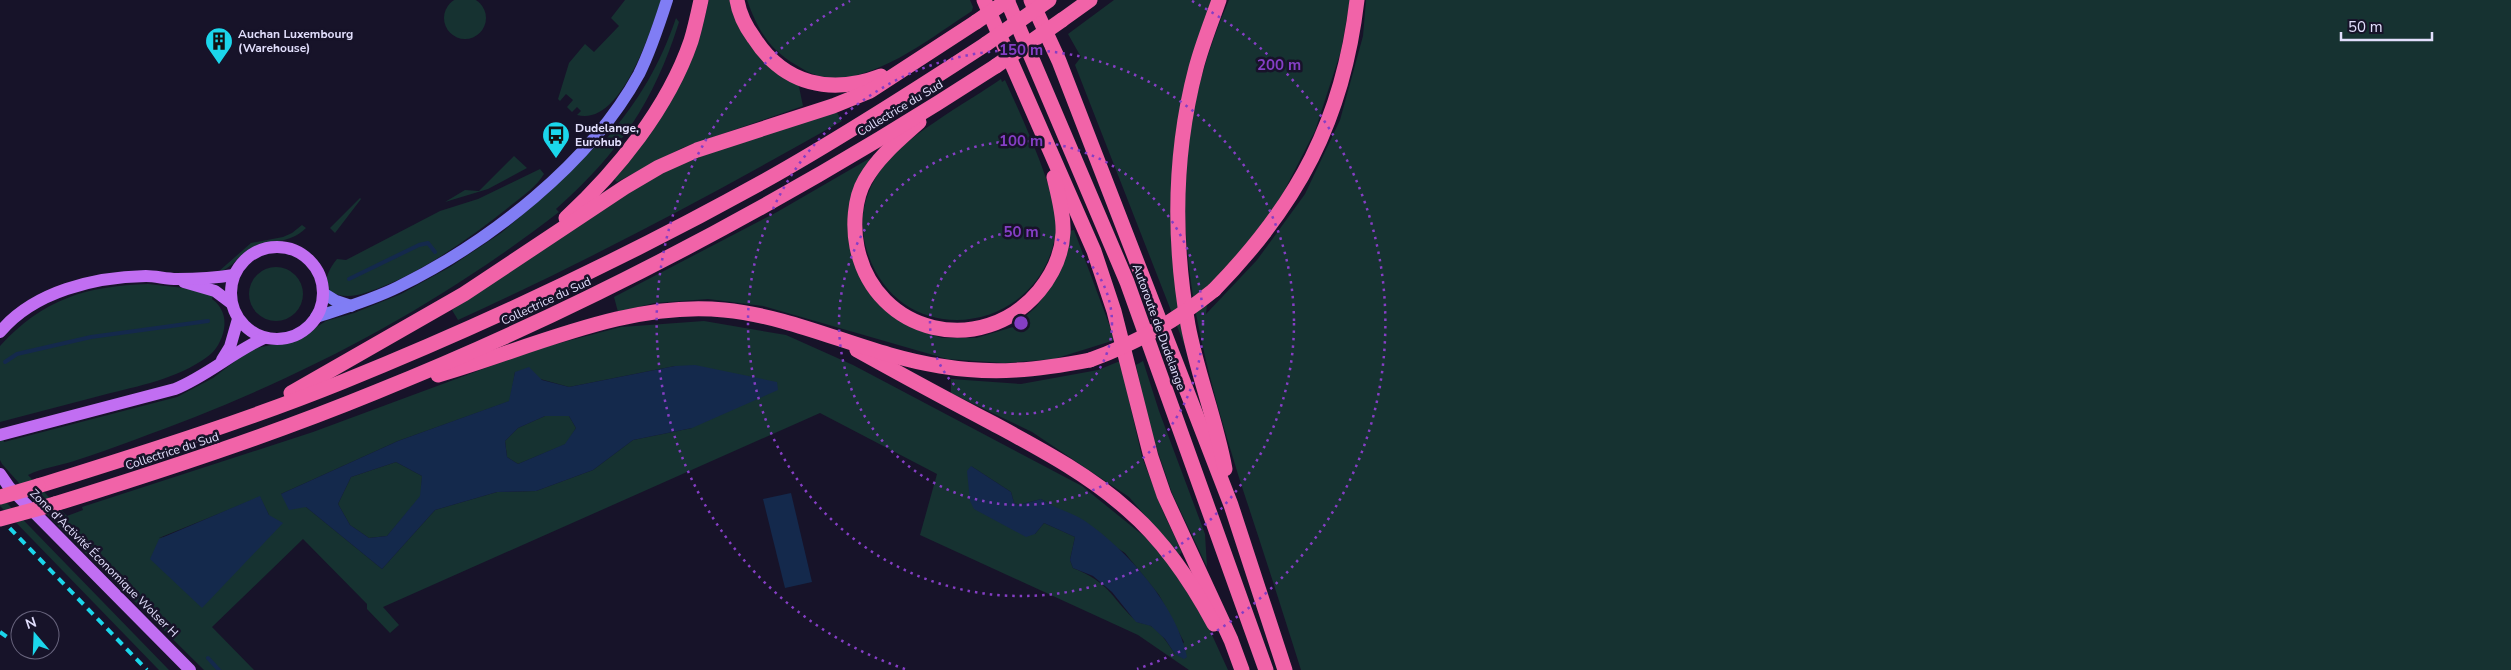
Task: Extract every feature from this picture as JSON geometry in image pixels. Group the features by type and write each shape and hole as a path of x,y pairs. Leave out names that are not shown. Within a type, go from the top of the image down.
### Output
{"highway":[{"path":"529,252 604,179 647,125 665,95 690,42 701,0"},
{"path":"737,0 747,28 762,51 779,67 797,78 816,84 839,86 866,82 911,65"},
{"path":"984,0 1094,251 1114,310 1140,421 1162,488 1231,640 1242,670"},
{"path":"251,415 464,294 625,187 659,167 697,150 833,106 870,91 1007,0"},
{"name":"Autoroute de Dudelange","path":"1007,0 1127,282 1266,670"},
{"name":"Autoroute de Dudelange","path":"1031,0 1059,61 1231,505 1285,670"},
{"path":"1037,0 1059,61"},
{"name":"Collectrice du Sud","path":"0,497 251,415 340,383 546,294 768,179 986,44 1049,0"},
{"name":"Collectrice du Sud","path":"0,519 55,504 261,436 377,392 552,316 676,253 778,198 942,101 996,66 1090,0"},
{"path":"1219,0 1196,69 1182,141 1178,202 1178,252 1189,326 1221,450 1231,505"},
{"path":"377,392 485,361 586,326 677,310 723,310 763,316 804,326 906,358 939,366 984,372 1015,372 1090,360 1143,338 1178,318 1214,290 1245,258 1275,222 1308,166 1326,128 1348,59 1357,0"},
{"path":"942,101 881,157 864,182 857,207 855,236 860,260 871,282 885,301 901,315 921,324 966,331 991,325 1009,317 1030,301 1049,279 1058,258 1063,233 1048,148"},
{"path":"829,335 1025,441 1092,481 1129,510 1160,542 1185,576 1213,622 1237,670"}],"main road":[{"path":"316,317 398,287 447,260 489,232 556,176 591,140 626,95 653,43 667,0"},
{"path":"280,247 295,250 307,258 317,269 323,293 316,317 307,328 294,336 279,339 264,338 251,332 238,319 231,303 230,294 234,275 242,262 253,253 266,248 280,247"},
{"path":"0,332 9,320 32,305 61,291 118,278 148,276 175,279 234,275"},
{"path":"175,279 215,291 231,303"},
{"path":"323,293 336,301 350,306"},
{"path":"219,364 230,347 238,319"},
{"path":"1,435 175,389 195,381 250,344 264,338"},
{"name":"Zone d'Activité Économique Wolser H","path":"0,474 10,487 190,670"}],"green space":[{"path":"461,-3 469,-3 480,3 486,18 480,33 469,39 461,39 450,33 444,22 444,14 450,3"},
{"path":"625,0 661,0 641,54 620,92 607,107 593,115 577,115 581,111 577,107 572,112 567,107 573,100 566,94 560,101 558,99 569,63 585,44 594,52 619,26 611,18"},
{"path":"709,0 733,0 741,27 798,82 803,106 682,148 617,182 612,177 700,37"},
{"path":"747,0 970,0 973,7 972,11 896,59 854,76 833,78 813,74 786,59 778,52 760,29"},
{"path":"1114,0 1214,0 1179,118 1186,349 1075,65 1081,57 1068,34"},
{"path":"1229,0 1350,0 1341,51 1315,131 1281,197 1248,243 1209,285 1206,314 1257,260 1305,194 1340,120 1363,36 1366,0 2511,0 2511,670 1301,670 1243,490 1212,385 1190,279 1185,206 1185,169 1188,143 1195,101 1201,80 1213,40"},
{"path":"676,18 679,22 658,77 646,102 616,146 556,209 559,212 473,274 384,328 339,352 244,397 150,434 28,475 67,516 83,510 82,507 313,432 537,349 621,327 704,321 786,335 853,365 1082,486 1145,537 1169,564 1207,624 1228,670 1189,670 1138,635 920,535 937,474 820,413 383,607 399,625 390,633 367,609 367,604 303,539 212,627 254,670 204,670 52,520 2,464 0,460 0,427 4,442 177,397 213,378 251,349 296,340 326,321 354,313 401,294 450,267 501,233 546,195 598,144 603,143 639,96 656,67","holes":["675,366 692,428 633,440 593,470 536,491 497,492 435,510 382,569 306,507 281,494 398,441 510,401 515,372 569,387","971,466 1011,492 1014,503 1019,505 1041,499 1125,553 1159,595 1184,642 1175,654 1157,630 1136,621 1102,584 1073,568 1070,560 1075,537 1044,523 1035,534","260,497 269,515 159,538"]},
{"path":"1001,79 1002,82 1005,80 1022,117 1055,204 1057,217 1050,256 1031,287 1005,307 974,318 942,319 911,308 885,286 867,251 864,240 863,220 866,201 879,172 901,147 935,122"},
{"path":"836,111 842,121 653,225 556,274 458,320 452,310 638,185 701,154"},
{"path":"514,156 527,168 488,189 445,202 465,190 479,191"},
{"path":"872,157 854,188 848,219 875,299 912,328 942,338 976,338 1013,327 1036,307 1059,275 1069,231 1074,230 1115,340 1054,359 1004,363 947,359 763,306 708,299 654,303 618,312 614,297 777,212"},
{"path":"540,169 544,174 526,193 462,242 426,265 388,284 357,295 338,295 327,286 330,270 337,259 346,260 440,211 478,199"},
{"path":"361,199 335,233 330,228"},
{"path":"302,225 306,228 299,234 286,240 251,249 227,268 218,272 251,243 283,237"},
{"path":"271,267 281,267 291,271 299,279 303,294 299,309 291,317 281,321 271,321 261,317 253,309 249,299 249,289 253,279 261,271"},
{"path":"148,284 193,289 213,296 212,299 223,312 224,325 220,341 210,355 183,371 157,381 0,422 0,346 16,330 49,306 67,298 105,288"},
{"path":"1120,361 1142,457 1164,514 1182,552 1179,555 1129,497 1032,432 951,393 951,379 1021,384 1098,370"},
{"path":"1143,361 1159,411 1205,534 1207,567 1172,493 1149,426 1136,365"},
{"path":"545,416 569,416 576,428 566,444 518,464 507,457 505,441 518,428"},
{"path":"396,462 422,476 421,496 387,536 369,538 350,525 338,504 351,477"},
{"path":"0,496 169,670 159,670 0,506"}],"water":[{"path":"695,365 777,382 778,390 692,428 633,440 593,470 536,491 497,492 435,510 382,569 306,507 289,510 281,494 398,441 509,401 515,372 529,367 542,380 569,387 675,366","holes":["545,416 569,416 576,428 565,444 518,464 507,457 505,441 518,428","396,462 422,476 420,496 387,536 369,538 350,525 338,504 351,477"]},
{"path":"971,466 1011,492 1014,503 1019,505 1041,499 1085,521 1117,547 1133,563 1161,599 1173,618 1187,657 1184,659 1175,654 1165,639 1151,626 1136,622 1112,592 1093,576 1073,568 1070,560 1075,537 1044,523 1035,534 1026,537 974,509 970,501 967,471"},
{"path":"791,493 812,582 785,588 763,499"},
{"path":"260,496 269,515 283,523 202,608 150,559 159,539"}],"waterway":[{"path":"349,279 419,245 428,243 435,252"},
{"path":"5,362 17,354 91,337 208,321"},
{"path":"208,658 219,670"}],"railway":[{"path":"0,518 147,670"},
{"path":"0,632 7,637"}],"place":[{"name":"Auchan Luxembourg (Warehouse)","path":"219,65"},
{"name":"Dudelange, Eurohub","path":"556,159"}]}
